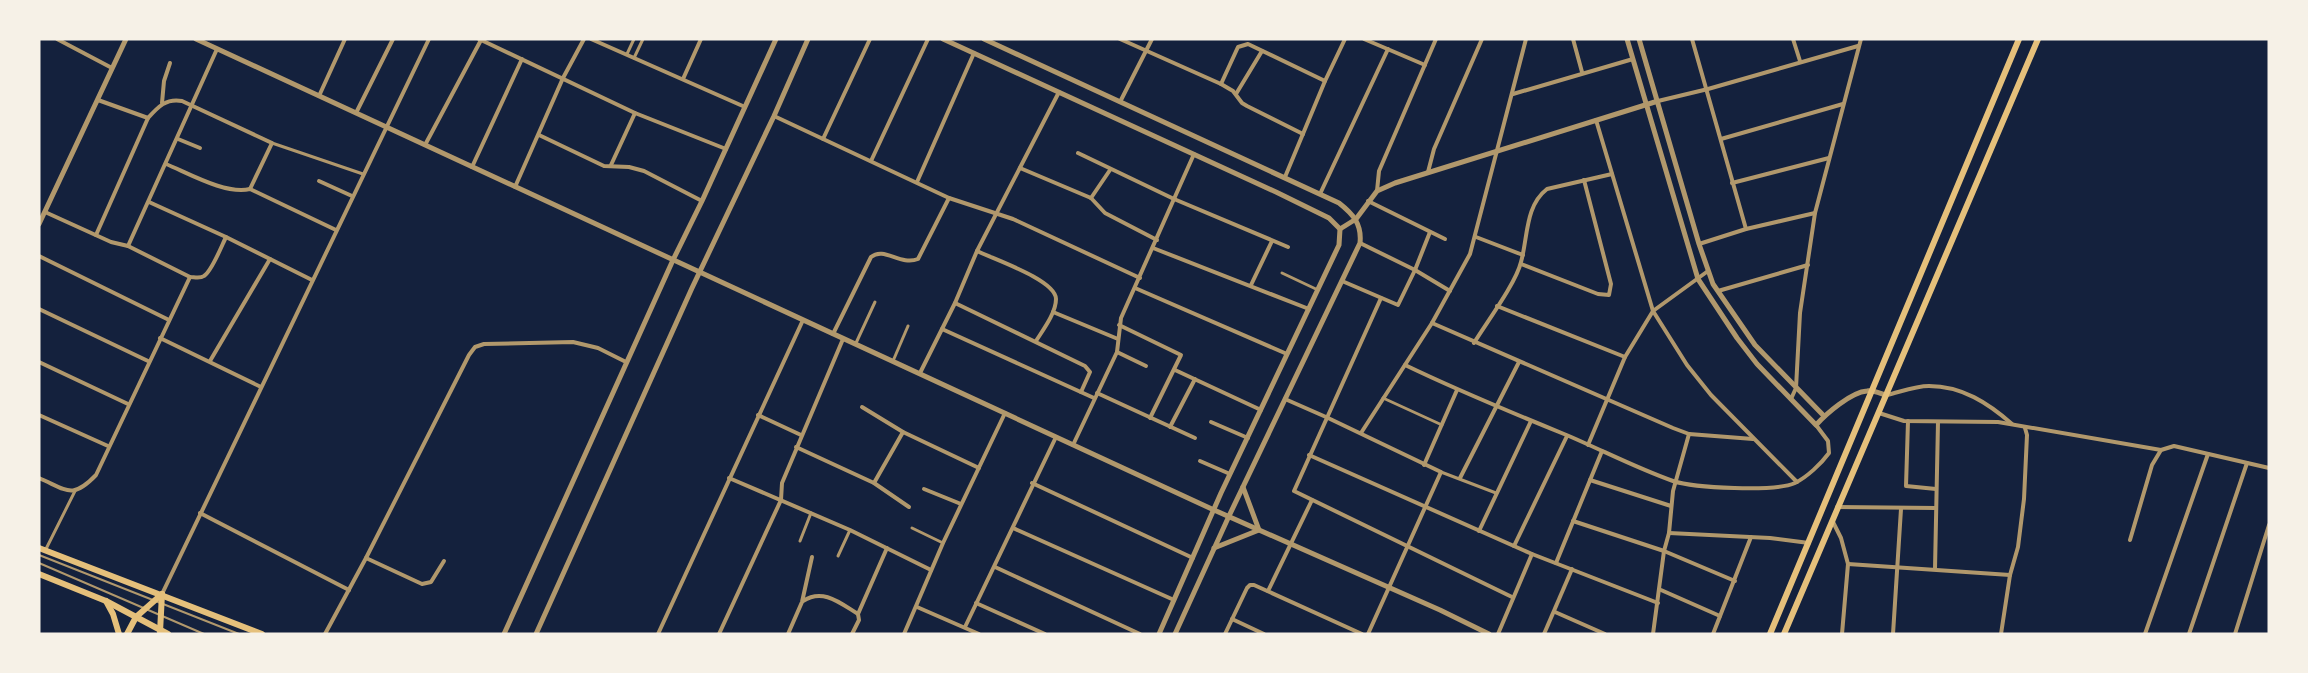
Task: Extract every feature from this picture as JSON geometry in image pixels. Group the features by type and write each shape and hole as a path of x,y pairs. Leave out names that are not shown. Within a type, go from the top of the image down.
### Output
{"main road":[{"path":"1770,634 2019,39"},
{"path":"1784,634 1836,507 2038,39"},
{"path":"41,551 162,594 262,634"},
{"path":"39,574 106,601 160,632 168,634"},
{"path":"127,634 136,617 146,608 158,602 162,594"},
{"path":"106,601 119,634"},
{"path":"158,602 161,616 160,632"}],"street":[{"path":"57,39 112,68"},
{"path":"39,224 126,39"},
{"path":"196,39 1214,510 1390,587 1489,634"},
{"path":"319,96 345,39"},
{"path":"356,113 393,39"},
{"path":"162,594 429,39"},
{"path":"515,187 563,78 584,39"},
{"path":"591,39 746,107"},
{"path":"627,54 634,39"},
{"path":"634,57 643,39"},
{"path":"683,79 701,39"},
{"path":"504,634 626,362 776,39"},
{"path":"536,634 808,39"},
{"path":"823,139 870,39"},
{"path":"871,161 928,39"},
{"path":"943,39 1329,218 1340,229 1339,245 1230,474 1159,634"},
{"path":"984,39 1339,203 1356,219 1360,228 1360,243 1228,516 1175,634"},
{"path":"1120,39 1221,84 1236,94 1246,106 1303,134"},
{"path":"1120,102 1152,39"},
{"path":"1285,177 1344,39"},
{"path":"1364,39 1425,65"},
{"path":"1377,191 1379,171 1437,39"},
{"path":"1428,172 1434,149 1482,39"},
{"path":"1361,433 1432,323 1470,254 1526,39"},
{"path":"1573,39 1582,72"},
{"path":"1405,365 1457,390 1675,481 1722,486 1780,488 1797,482 1823,462 1829,453 1828,441 1816,425 1757,364 1698,279 1627,39"},
{"path":"1639,39 1699,244 1717,291 1755,345 1824,416"},
{"path":"1692,39 1746,229"},
{"path":"1793,39 1800,61"},
{"path":"1790,400 1796,388 1800,313 1815,213 1861,39"},
{"path":"425,145 480,40 635,112 726,148"},
{"path":"1221,84 1238,47 1248,44 1325,81"},
{"path":"1340,229 1356,219 1377,191 1395,183 1658,101 1858,46"},
{"path":"128,246 217,49"},
{"path":"1320,194 1388,49"},
{"path":"1236,94 1262,51"},
{"path":"917,182 974,53"},
{"path":"472,167 522,59"},
{"path":"1512,94 1633,59"},
{"path":"162,103 164,81 170,63"},
{"path":"920,373 955,303 977,251 1059,92"},
{"path":"98,99 148,118"},
{"path":"96,235 148,118 162,103 177,100 272,143 363,174"},
{"path":"1721,139 1844,104"},
{"path":"611,165 635,112"},
{"path":"774,116 949,198 997,214 1140,278"},
{"path":"1596,120 1653,311 1687,365 1710,395 1797,482"},
{"path":"539,135 604,166 629,167 644,171 702,201"},
{"path":"178,139 200,148"},
{"path":"250,189 272,143"},
{"path":"1078,153 1174,199 1288,247"},
{"path":"1074,445 1117,352 1119,325 1194,154"},
{"path":"1732,183 1829,158"},
{"path":"165,164 224,187 242,191 250,189 336,230"},
{"path":"1020,168 1091,198 1105,213 1156,240"},
{"path":"1091,198 1110,170"},
{"path":"1474,343 1521,264 1531,212 1540,194 1547,189 1612,174"},
{"path":"1521,264 1598,294 1610,295 1611,284 1584,180"},
{"path":"319,181 352,196"},
{"path":"833,334 871,257 880,253 907,262 918,259 949,198"},
{"path":"1368,201 1445,239"},
{"path":"149,202 312,280"},
{"path":"45,212 111,242 128,246 190,277 204,276 226,237"},
{"path":"1699,244 1746,229 1815,213"},
{"path":"1342,281 1398,305 1430,232"},
{"path":"1476,237 1523,255"},
{"path":"1251,285 1272,241"},
{"path":"1360,243 1415,270 1450,291"},
{"path":"1153,248 1309,309"},
{"path":"977,251 1041,280 1049,286 1056,298 1053,312 1036,342"},
{"path":"39,256 169,320"},
{"path":"210,361 270,259"},
{"path":"1717,291 1808,265"},
{"path":"1588,445 1625,357 1653,311 1708,271"},
{"path":"1282,273 1318,290"},
{"path":"39,478 69,491 75,491 86,485 96,475 148,361 190,277"},
{"path":"1135,288 1287,354"},
{"path":"1381,298 1294,491 1512,597"},
{"path":"855,344 875,302"},
{"path":"955,303 1089,369 1090,372 1081,392"},
{"path":"1497,306 1625,357"},
{"path":"39,309 148,361"},
{"path":"1053,312 1118,339"},
{"path":"658,634 803,320"},
{"path":"1432,323 1689,434 1754,440"},
{"path":"1119,325 1178,351 1181,355 1150,418"},
{"path":"893,362 908,326"},
{"path":"942,329 1094,398"},
{"path":"160,338 261,387"},
{"path":"719,634 781,500 782,483 843,339"},
{"path":"325,634 475,347 484,344 573,342 598,348 626,362"},
{"path":"1117,352 1146,366"},
{"path":"39,362 129,404"},
{"path":"1460,478 1519,362"},
{"path":"1175,370 1262,410"},
{"path":"1170,427 1195,379"},
{"path":"1816,425 1824,416 1857,393 1872,391 1885,395 1928,386 1954,390 1980,399 2013,424"},
{"path":"1424,465 1457,390"},
{"path":"1097,393 1195,438"},
{"path":"1383,398 1442,425"},
{"path":"1285,399 1361,433 1424,465 1496,493"},
{"path":"862,407 903,432 979,468"},
{"path":"904,634 943,543 1005,413"},
{"path":"1878,413 1908,421 2013,424 2025,428 2161,450 2174,446 2269,468"},
{"path":"39,415 108,446"},
{"path":"758,415 801,435"},
{"path":"1479,531 1531,421"},
{"path":"1908,421 1906,485 1936,489"},
{"path":"1211,422 1248,438"},
{"path":"1935,569 1938,423"},
{"path":"2001,634 2010,575 2018,547 2024,500 2027,435 2025,428"},
{"path":"874,483 903,432"},
{"path":"1653,634 1675,481 1689,434"},
{"path":"1514,546 1567,436"},
{"path":"965,627 1056,437"},
{"path":"796,447 874,483 909,507"},
{"path":"2130,540 2152,465 2161,450"},
{"path":"1556,563 1602,451"},
{"path":"2145,634 2208,454"},
{"path":"1309,455 1532,554 1658,603"},
{"path":"1200,462 1230,474"},
{"path":"2188,634 2247,463"},
{"path":"1368,634 1441,472"},
{"path":"729,478 850,530 931,570"},
{"path":"1590,480 1671,506"},
{"path":"1032,483 1193,558"},
{"path":"1243,487 1259,530"},
{"path":"924,489 961,504"},
{"path":"41,551 75,491"},
{"path":"1268,591 1312,500"},
{"path":"1836,507 1936,508"},
{"path":"1893,634 1900,509"},
{"path":"200,513 349,590"},
{"path":"800,541 811,513"},
{"path":"1832,518 1841,538 1848,564 1842,634"},
{"path":"1573,521 1664,550 1735,581"},
{"path":"2235,634 2269,525"},
{"path":"912,528 943,543"},
{"path":"1013,528 1174,600"},
{"path":"838,556 850,530"},
{"path":"1214,549 1259,530"},
{"path":"1669,533 1751,537 1809,543"},
{"path":"1713,634 1751,537"},
{"path":"852,634 859,620 858,614 887,548"},
{"path":"1498,634 1532,554"},
{"path":"788,634 802,602 812,557"},
{"path":"366,558 422,584 431,582 444,561"},
{"path":"1848,564 2010,575"},
{"path":"995,567 1140,634"},
{"path":"1544,634 1572,569"},
{"path":"1225,634 1250,585 1362,634"},
{"path":"1660,590 1720,616"},
{"path":"802,602 813,595 820,595 858,614"},
{"path":"976,603 1045,634"},
{"path":"916,607 977,634"},
{"path":"1555,612 1605,634"},
{"path":"1232,619 1264,634"}],"lane":[{"path":"41,551 158,602 239,634"},
{"path":"39,563 204,634"}]}
